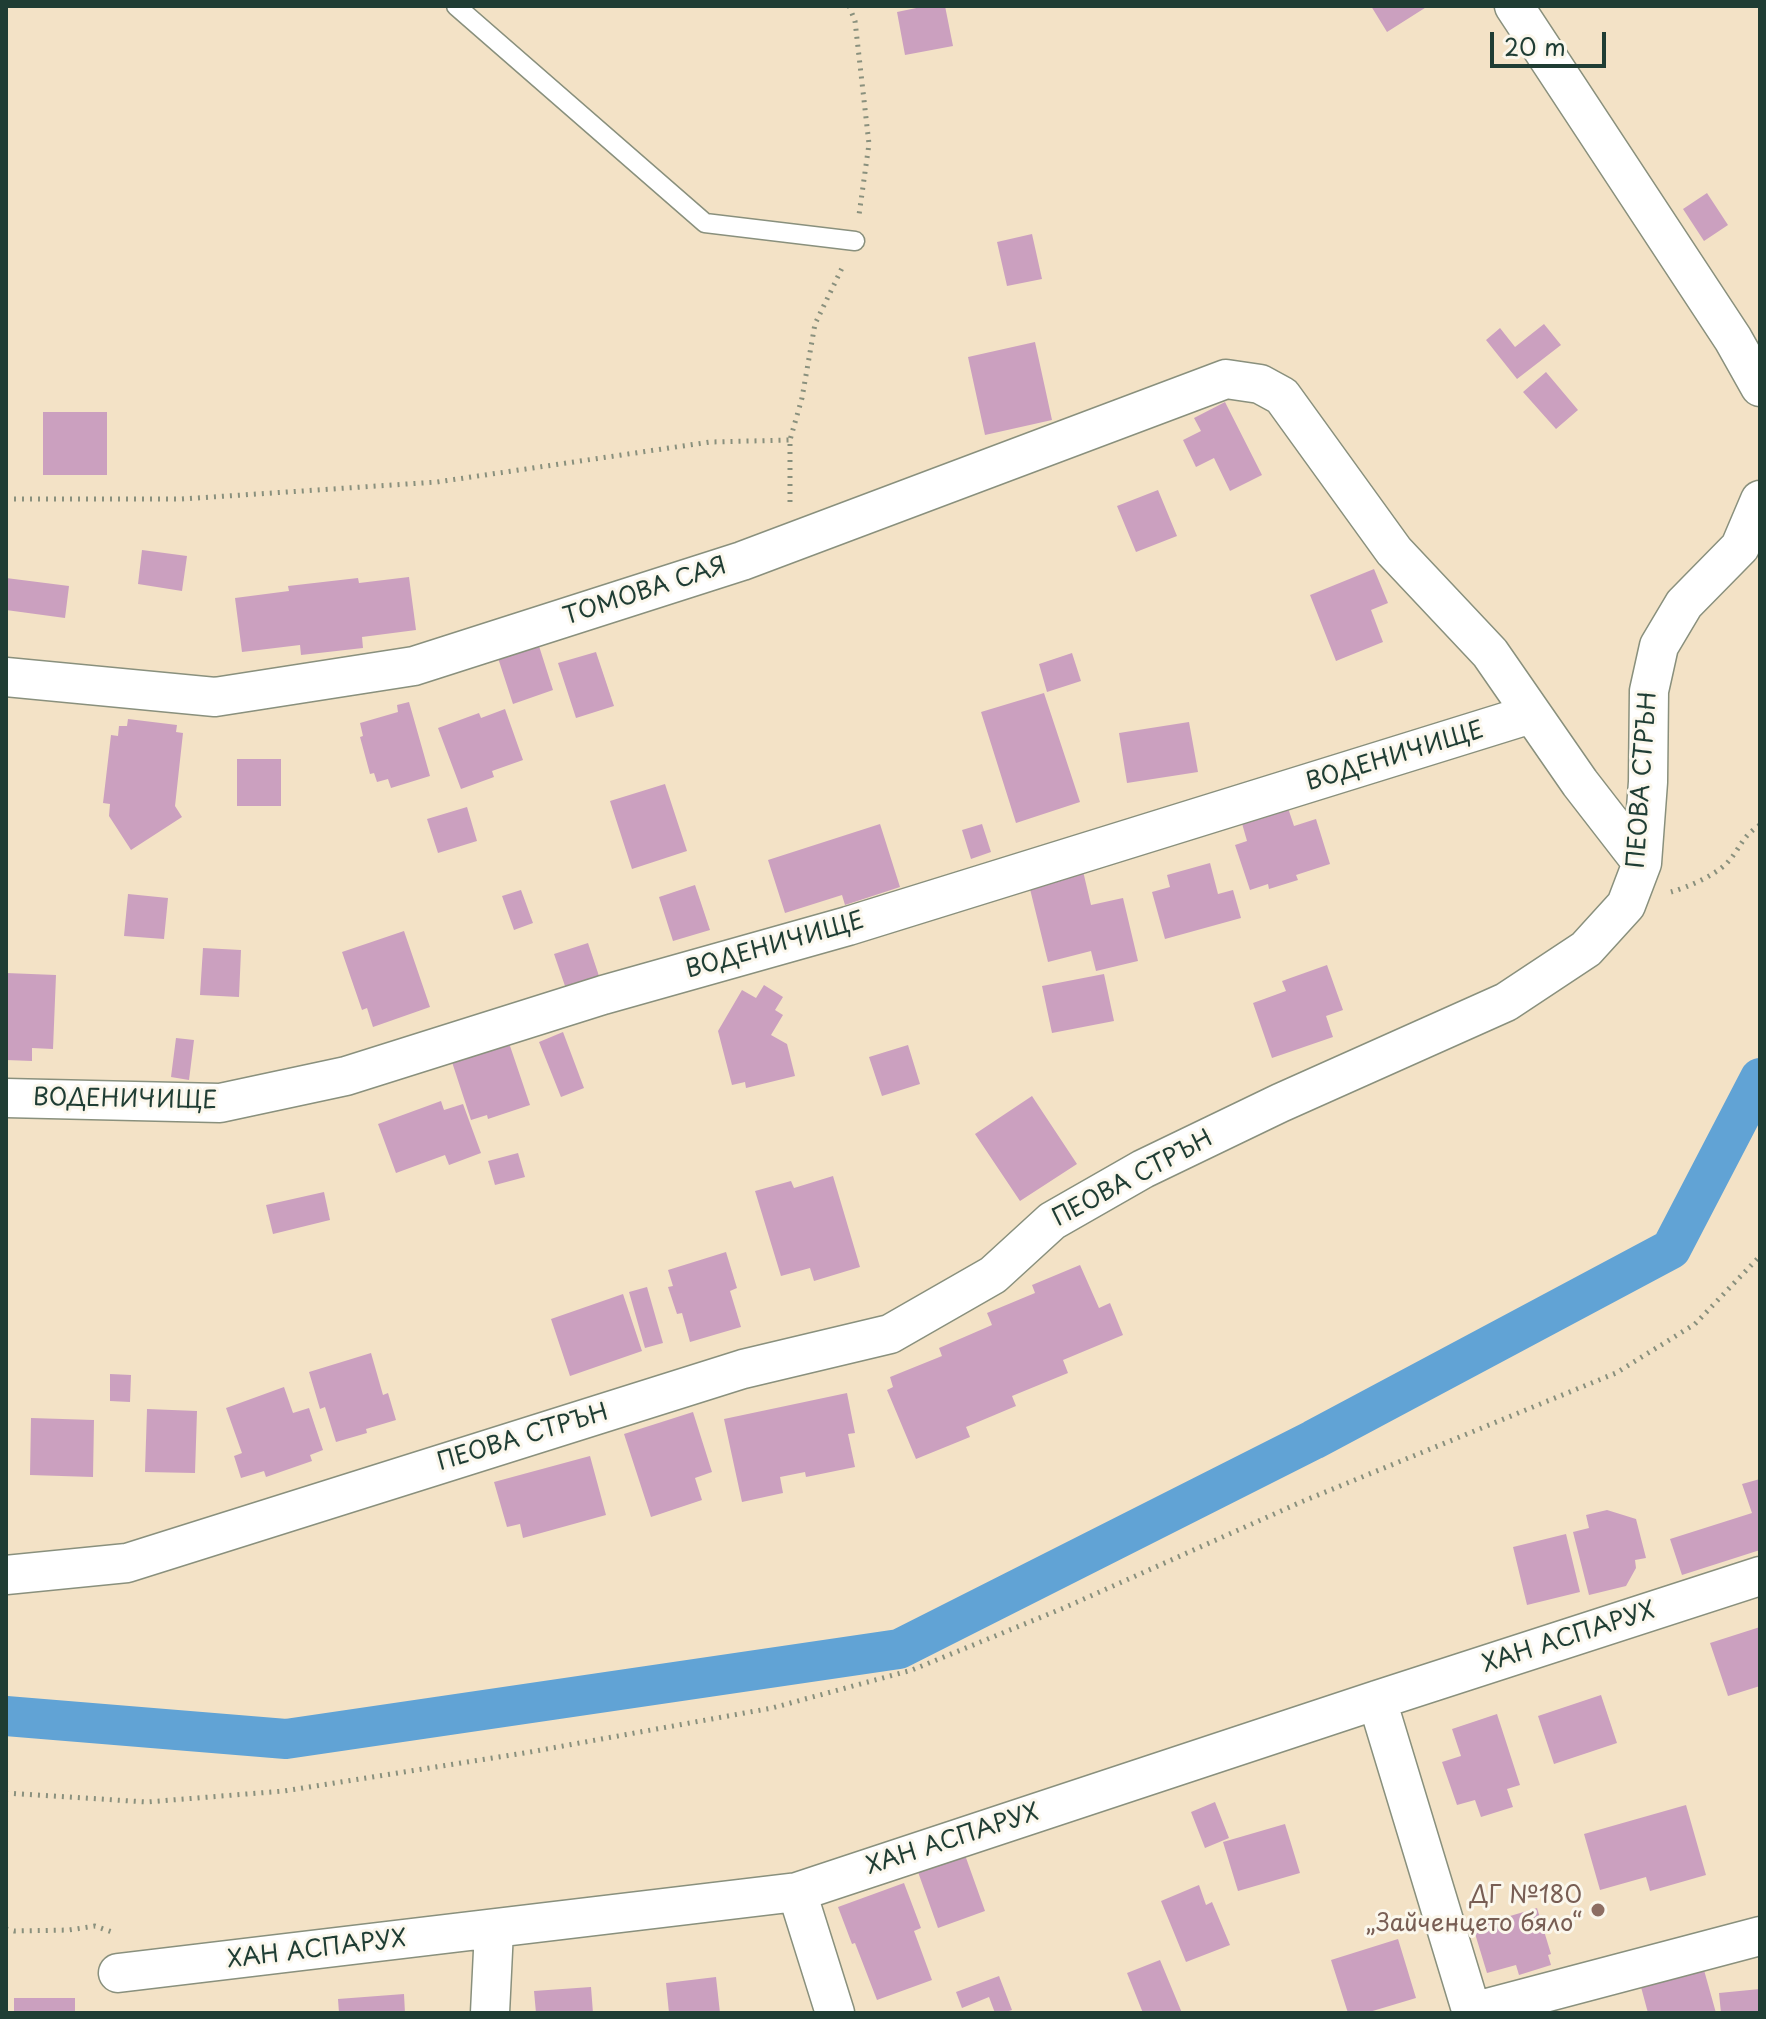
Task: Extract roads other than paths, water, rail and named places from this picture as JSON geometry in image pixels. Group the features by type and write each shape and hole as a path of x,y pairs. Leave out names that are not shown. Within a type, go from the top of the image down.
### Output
{"street":[{"path":"1514,6 1733,339 1760,387"},
{"name":"ТОМОВА САЯ","path":"6,677 215,697 414,666 742,561 1226,379 1260,384 1282,396 1394,551 1490,653 1531,714"},
{"name":"ПЕОВА СТРЪН","path":"6,1575 127,1563 743,1369 890,1334 993,1275 1052,1221 1143,1169 1280,1103 1506,1002 1586,949 1626,905 1642,863 1648,782 1649,691 1659,646 1684,604 1740,547 1760,500"},
{"path":"1712,575 1760,564"},
{"path":"1531,714 1642,863"},
{"name":"ВОДЕНИЧИЩЕ","path":"6,1098 220,1103 346,1076 603,995 848,926 1531,714"},
{"name":"ХАН АСПАРУХ","path":"118,1973 797,1892 1760,1576"},
{"path":"1377,1700 1472,2012 1760,1936"},
{"path":"797,1892 835,2013"},
{"path":"490,2013 494,1930"}],"lane":[{"path":"456,6 705,223 855,241"}],"waterway":[{"path":"6,1716 286,1739 899,1649 1313,1440 1671,1249 1760,1078"}],"place":[{"name":"ДГ №180 „Зайченцето бяло“","path":"1598,1910"}]}
